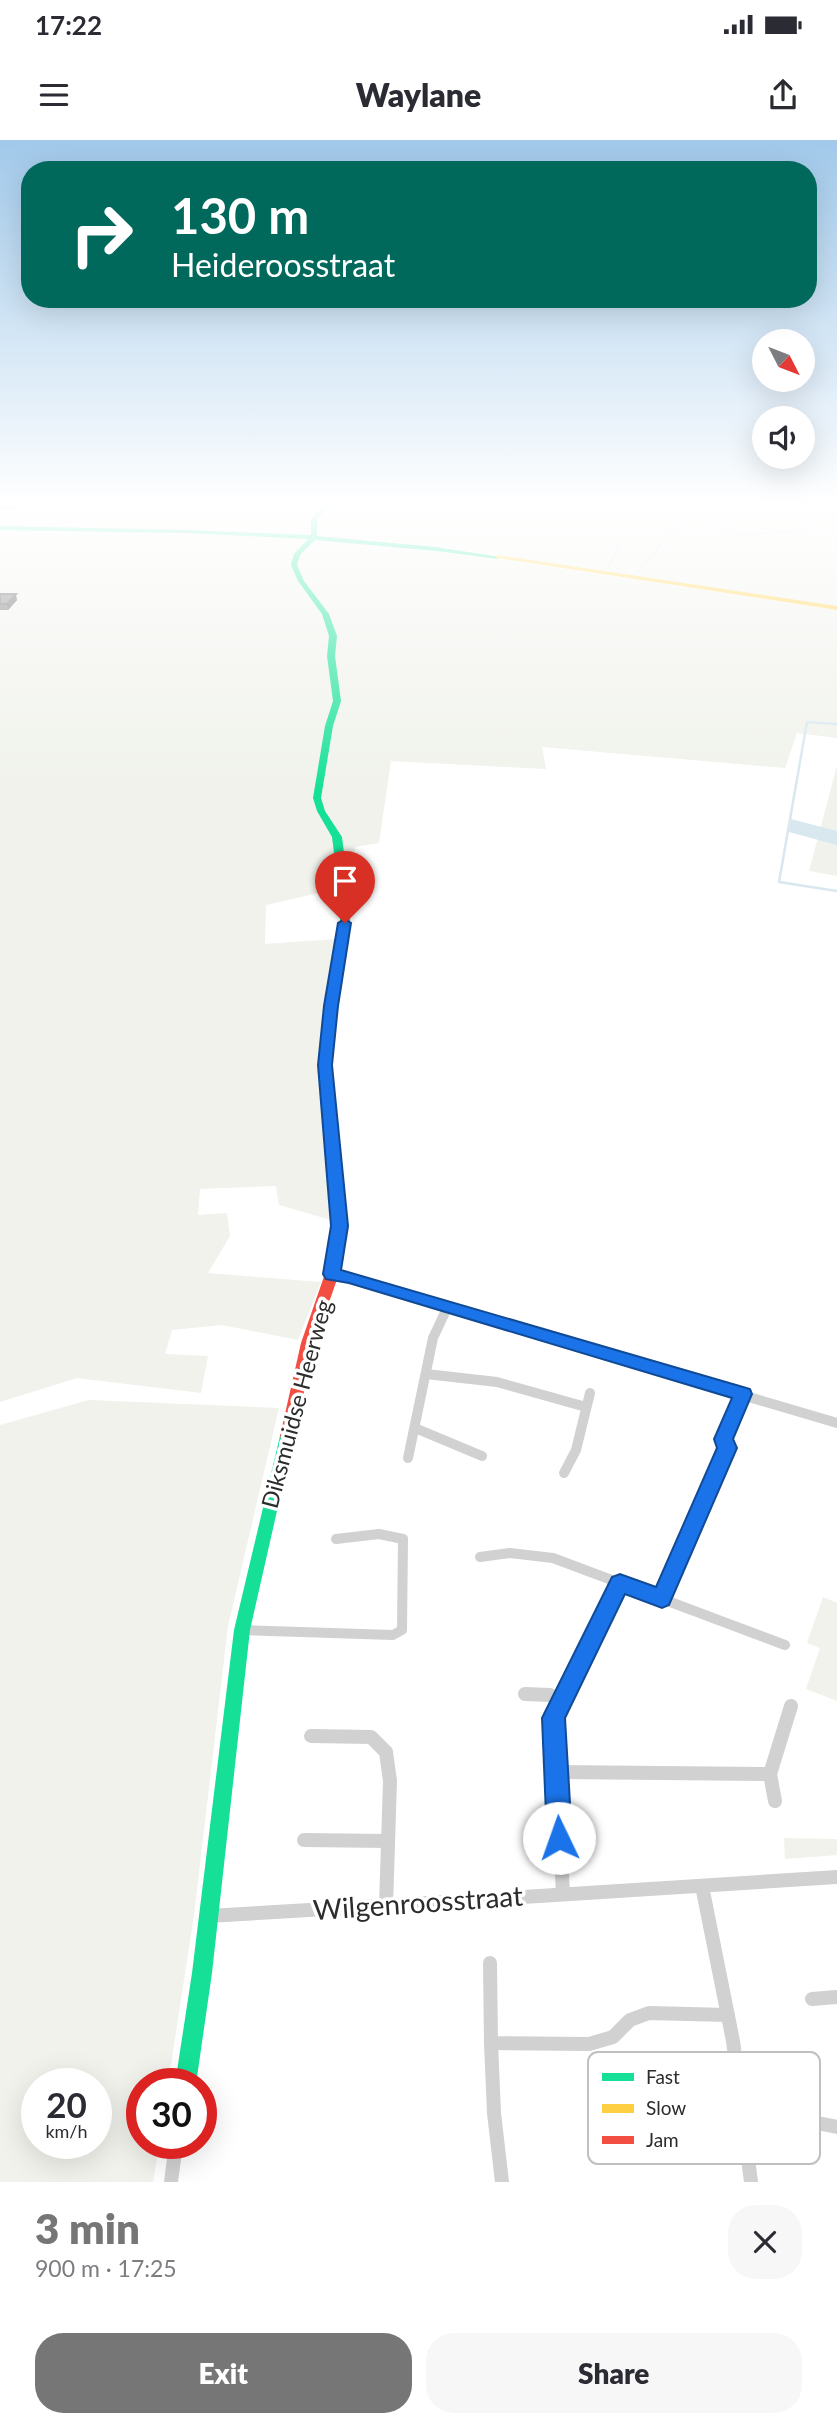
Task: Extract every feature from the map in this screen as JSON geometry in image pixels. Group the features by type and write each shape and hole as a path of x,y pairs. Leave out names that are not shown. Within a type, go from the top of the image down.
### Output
{"main road":[{"name":"Diksmuidse Heerweg","path":"187,2068 242,1630 308,1343 332,1274 340,1226 325,1065 331,1006 345,923 345,900 337,837 321,811 317,798 328,726 337,702 331,656 333,636 325,614 314,598"},
{"path":"773,598 837,608"}],"street":[{"path":"332,1274 448,1306 837,1423"},
{"path":"408,1458 433,1338 448,1306"},
{"path":"426,1374 497,1382 586,1407"},
{"path":"564,1473 576,1450 590,1393"},
{"path":"662,1599 727,1448 723,1439 743,1394"},
{"path":"415,1428 482,1456"},
{"path":"242,1630 393,1635 402,1630 403,1539 394,1535 356,1535 336,1539"},
{"path":"480,1557 510,1553 541,1555 566,1562 785,1644"},
{"path":"563,1894 554,1718 620,1583"},
{"path":"525,1694 550,1695 563,1701"},
{"path":"775,1801 770,1774 791,1706"},
{"path":"311,1736 371,1737 386,1752 390,1781 386,1906"},
{"path":"556,1772 770,1774"},
{"path":"304,1840 388,1841"},
{"name":"Wilgenroosstraat","path":"208,1916 489,1902 563,1894 837,1877"},
{"path":"702,1886 733,2052"},
{"path":"490,1963 494,2113 502,2182"},
{"path":"812,1999 837,1997"},
{"path":"491,2043 590,2043 613,2037 630,2020 649,2013 728,2015"},
{"path":"171,2182 174,2159"},
{"path":"749,2164 751,2182"}],"shaded area":[{"path":"0,598 759,598 837,610 837,738 797,733 785,768 542,747 546,769 391,761 379,843 355,847 353,885 266,905 265,944 336,939 321,1048 331,1220 279,1205 276,1186 200,1189 198,1215 227,1213 230,1236 208,1273 321,1282 298,1340 222,1325 172,1330 165,1354 208,1356 201,1393 77,1378 0,1402"},
{"path":"781,598 837,598 837,606"},
{"path":"837,766 837,876 809,871"},
{"path":"791,819 837,831 837,845 789,832"},
{"path":"89,1400 279,1408 228,1626 194,1915 170,2068 126,2068 126,2159 157,2159 153,2182 0,2182 0,1425"},
{"path":"823,1597 837,1603 837,1701 806,1689 820,1648 807,1643"},
{"path":"784,1838 837,1839 837,1855 785,1859"}],"building":[{"path":"0,598 12,598 7,604 0,604"}],"waterway":[{"path":"837,724 807,722 779,882 837,891"}],"traffic: fast":[{"path":"314,598 325,614 333,636 331,656 337,701 329,726 317,798 321,811 337,837 345,900 345,923 331,1006 325,1065 337,1191"},
{"path":"187,2068 202,1973 242,1630 287,1436"}],"traffic: slow":[{"path":"772,598 837,608"}],"traffic: jam":[{"path":"287,1436 308,1343 336,1262 340,1226 337,1191"}],"route":[{"path":"345,923 336,969 325,1065 340,1226 332,1274 743,1394 723,1439 727,1448 662,1599 620,1583 554,1718 559,1838"}]}
